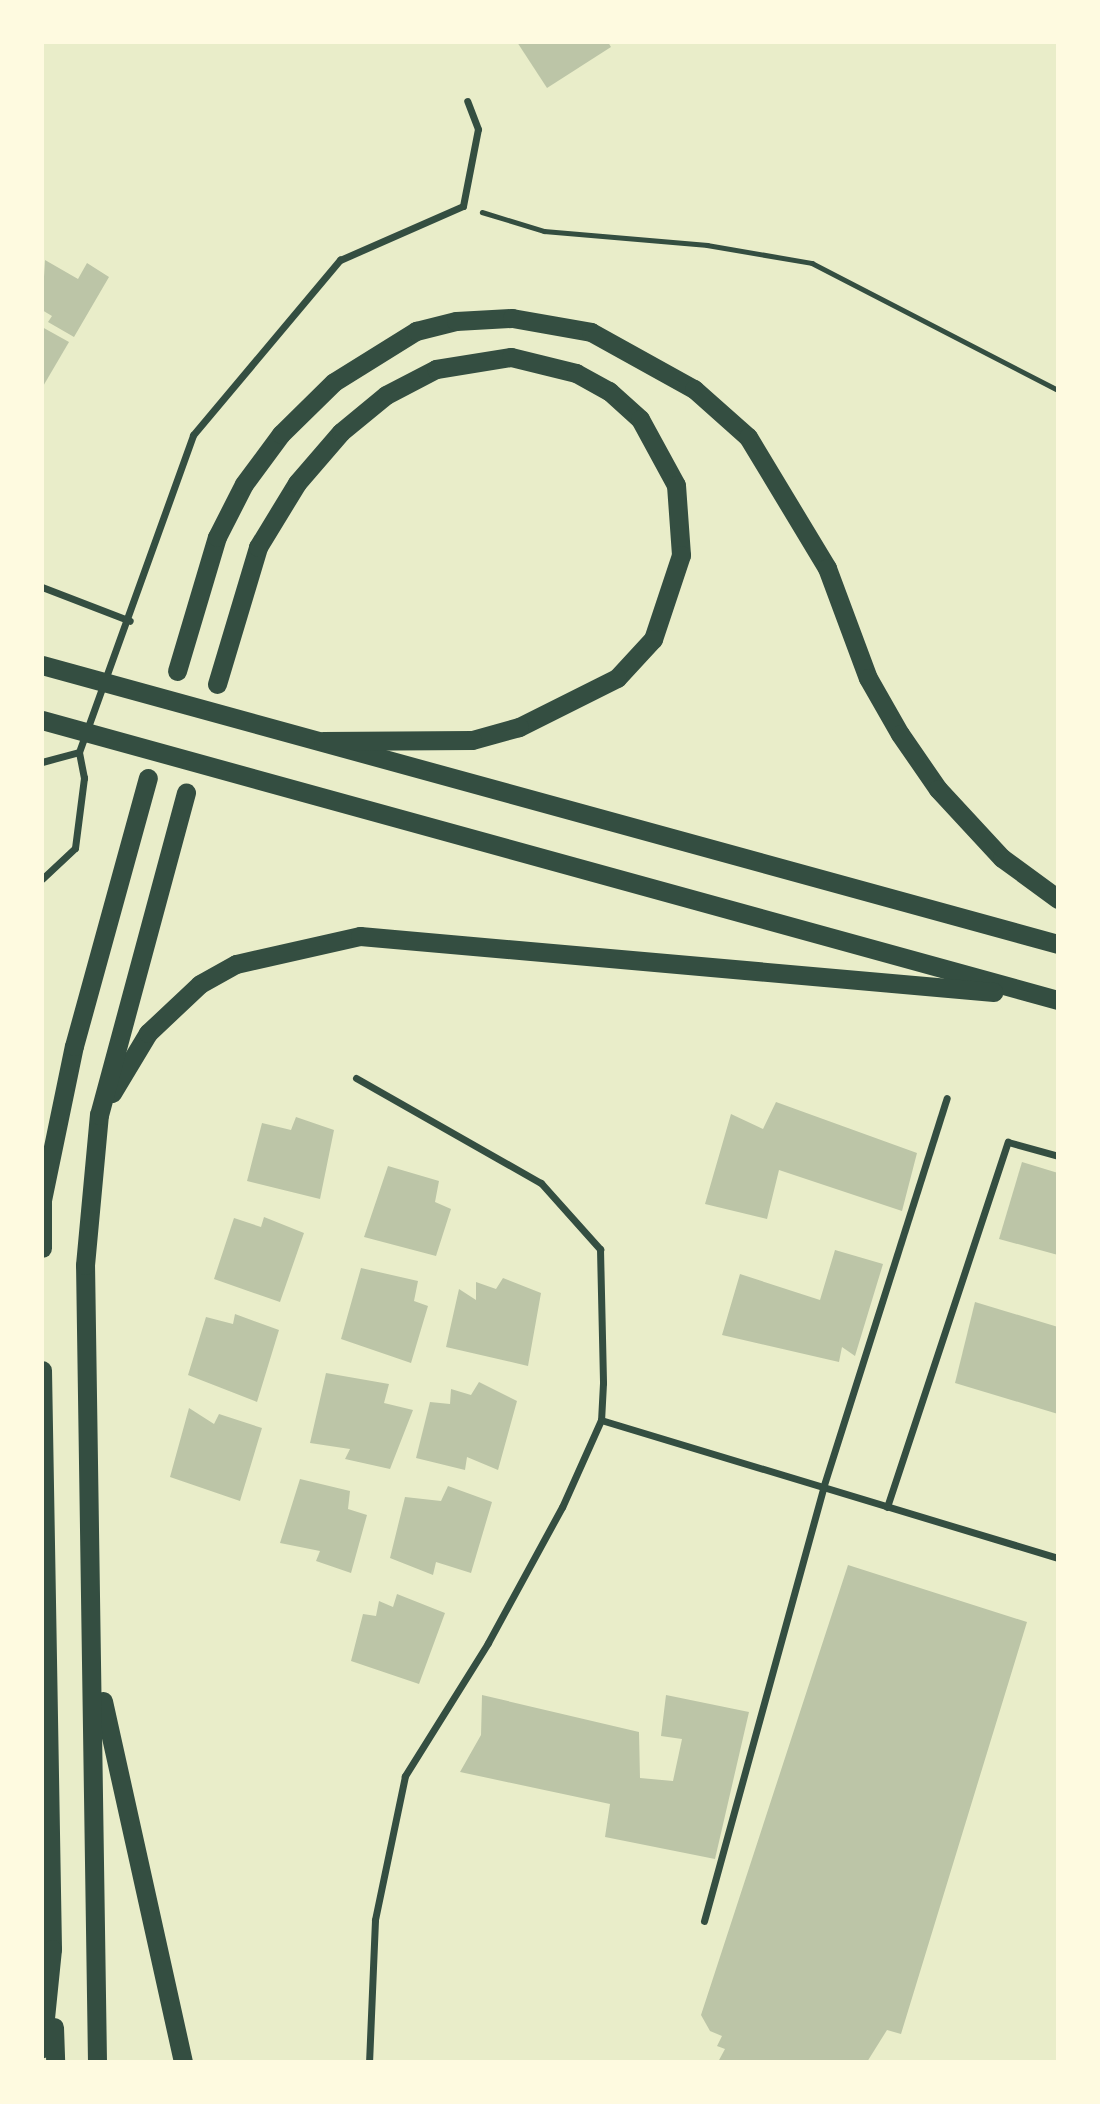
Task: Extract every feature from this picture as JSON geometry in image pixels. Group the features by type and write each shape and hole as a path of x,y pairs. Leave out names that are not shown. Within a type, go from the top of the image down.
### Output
{"highway":[{"path":"177,671 217,537 244,484 281,434 334,382 416,331 456,321 512,317 592,332 694,389 748,437 827,568 868,678 900,734 938,789 1002,858 1058,899"},
{"path":"217,684 258,547 297,483 341,432 386,395 446,366 511,357 576,373 609,391 640,419 676,485 681,555 653,639 617,678 519,727 472,740 323,741"},
{"path":"50,667 1058,944"},
{"path":"44,720 316,792 1058,1000"},
{"path":"42,1248 42,1200 74,1046 148,778"},
{"path":"97,2062 96,1665 87,1538 85,1265 99,1115 186,793"},
{"path":"99,1115 148,1033 200,984 249,960 360,936 900,979 1058,1000"},
{"path":"42,1370 44,1652 55,2062"},
{"path":"96,1665 183,2062"},
{"path":"42,2048 52,1950"}],"street":[{"path":"42,879 75,848 84,778 79,752 130,621 193,435 268,339 340,260 463,206 478,129 467,101"},
{"path":"42,587 130,621"},
{"path":"42,762 79,752"},
{"path":"356,1078 541,1183 600,1249 601,1420 488,1643 405,1776 375,1920 369,2062"},
{"path":"704,1921 823,1488 947,1098"},
{"path":"887,1507 1008,1142 1058,1156"},
{"path":"601,1420 1058,1559"}],"path":[{"path":"463,206 544,231 707,245 811,263 1058,390"}],"building":[{"path":"517,42 608,42 611,47 547,88"},
{"path":"45,260 78,279 87,263 109,277 74,337 48,322 52,316 42,310"},
{"path":"42,327 69,342 42,388"},
{"path":"776,1102 917,1153 902,1211 779,1170 767,1219 705,1204 731,1114 763,1129"},
{"path":"296,1117 334,1130 320,1199 247,1181 262,1123 291,1130"},
{"path":"1022,1162 1058,1173 1058,1255 999,1239"},
{"path":"388,1166 439,1181 435,1202 451,1209 436,1256 364,1237"},
{"path":"264,1217 304,1233 280,1302 214,1279 234,1218 261,1227"},
{"path":"835,1250 883,1264 855,1356 842,1347 839,1362 722,1335 740,1274 820,1300"},
{"path":"361,1268 418,1281 414,1301 428,1306 411,1363 341,1339"},
{"path":"503,1278 541,1293 528,1366 446,1347 459,1289 476,1300 476,1282 496,1289"},
{"path":"975,1302 1058,1327 1058,1414 955,1383"},
{"path":"235,1314 279,1330 257,1402 188,1375 206,1317 233,1324"},
{"path":"326,1373 389,1384 384,1403 413,1410 390,1469 345,1459 350,1449 310,1443"},
{"path":"479,1382 517,1401 498,1470 467,1457 465,1470 416,1458 430,1402 450,1404 451,1389 471,1395"},
{"path":"189,1408 214,1424 219,1414 262,1428 240,1501 170,1477"},
{"path":"300,1479 350,1491 348,1509 367,1515 351,1573 316,1561 320,1551 280,1543"},
{"path":"448,1486 492,1502 471,1573 436,1562 433,1575 390,1558 405,1497 441,1501"},
{"path":"848,1565 1027,1622 901,2034 887,2030 867,2062 718,2062 725,2049 717,2046 722,2036 710,2031 701,2015"},
{"path":"397,1594 445,1613 419,1684 351,1661 363,1614 376,1616 379,1601 393,1607"},
{"path":"482,1695 639,1732 640,1778 673,1781 682,1739 661,1736 666,1695 749,1712 715,1859 605,1837 610,1804 460,1772 481,1735"}]}
